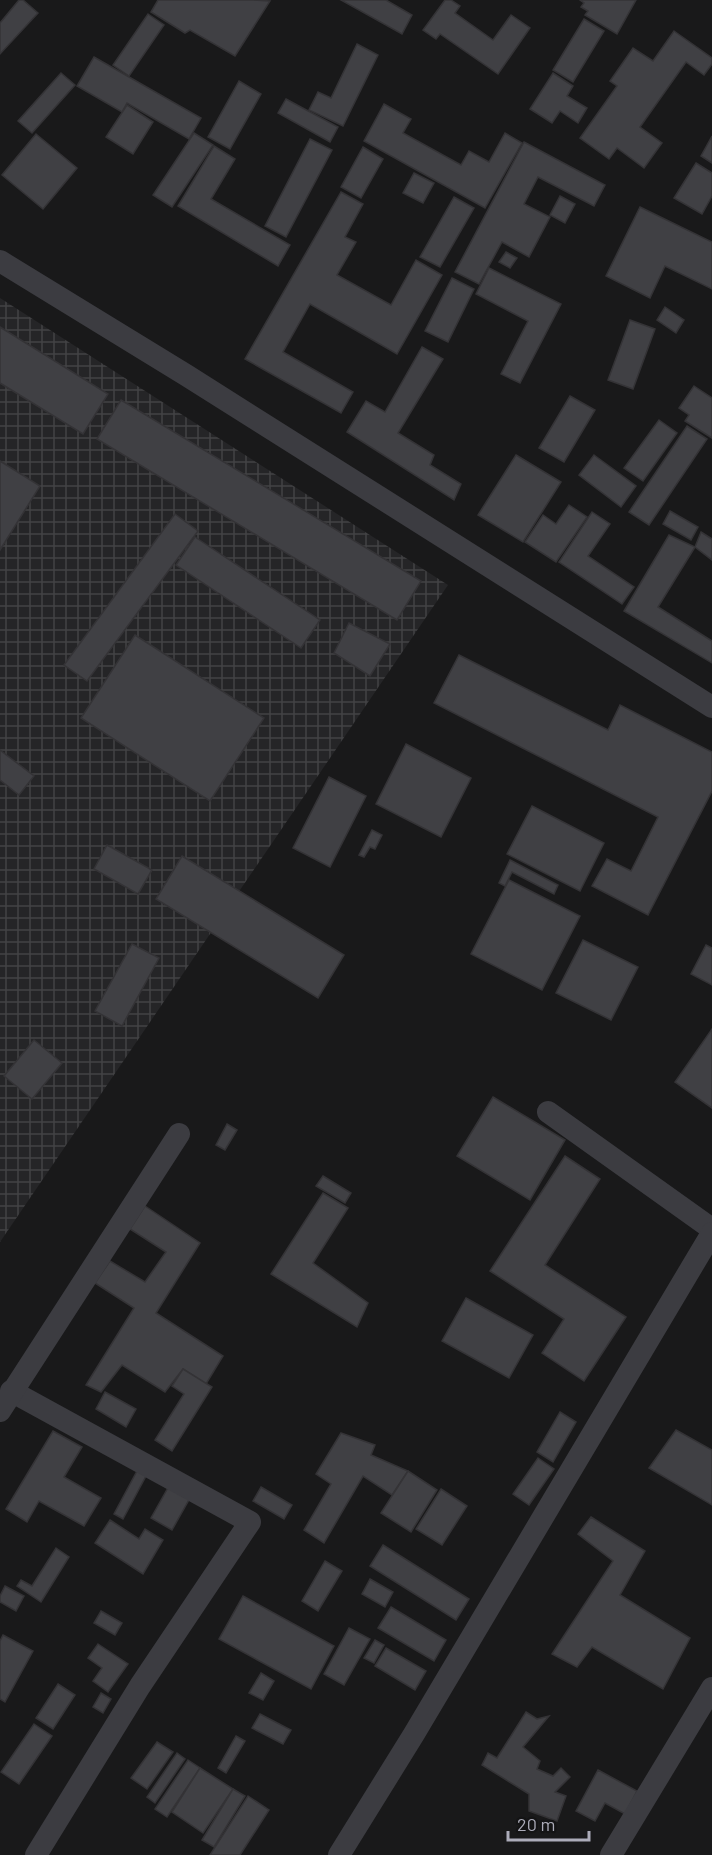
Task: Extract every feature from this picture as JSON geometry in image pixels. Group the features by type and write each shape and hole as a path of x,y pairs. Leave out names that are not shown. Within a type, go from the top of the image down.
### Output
{"street":[{"path":"0,261 186,375 712,707"},
{"path":"339,1855 414,1734 712,1231 548,1112"},
{"path":"36,1855 140,1686 250,1522 5,1401 179,1134"},
{"path":"610,1855 712,1688"}],"shaded area":[{"path":"0,298 448,585 0,1242"}],"building":[{"path":"19,0 23,0 38,13 0,54 0,23"},
{"path":"158,0 270,1 235,56 190,30 185,33 151,12"},
{"path":"341,0 386,0 412,15 402,34"},
{"path":"445,0 451,0 460,6 455,13 493,40 511,15 530,28 498,74 440,34 436,39 423,30"},
{"path":"580,0 636,0 617,34 585,15 588,11 581,7 584,3"},
{"path":"148,14 164,25 129,76 113,65"},
{"path":"584,19 604,31 573,82 553,70"},
{"path":"674,31 712,58 712,64 704,75 686,62 640,127 662,143 644,168 617,148 609,159 580,138 617,86 610,81 633,48 653,61"},
{"path":"357,44 378,55 343,126 309,110 318,92 331,98"},
{"path":"94,57 201,118 189,139 127,103 122,112 77,86"},
{"path":"61,73 75,85 32,133 18,121"},
{"path":"553,73 573,86 567,96 587,108 578,123 560,111 552,123 530,109"},
{"path":"239,81 261,94 230,149 208,137"},
{"path":"286,99 338,127 330,142 278,113"},
{"path":"384,104 411,119 403,133 461,165 469,151 489,162 505,133 522,143 485,208 364,141"},
{"path":"127,105 153,122 133,154 106,137"},
{"path":"194,133 213,145 172,207 153,195"},
{"path":"36,134 77,168 43,209 2,175"},
{"path":"712,136 712,163 701,156"},
{"path":"310,139 332,150 286,237 265,226"},
{"path":"524,142 605,185 594,206 538,177 524,204 550,217 529,257 502,242 479,284 455,272"},
{"path":"214,146 235,159 211,199 290,245 278,266 178,206"},
{"path":"363,147 383,159 361,198 341,187"},
{"path":"696,163 712,173 712,196 702,214 674,198"},
{"path":"414,173 434,183 423,203 403,193"},
{"path":"341,192 363,204 345,237 356,242 337,275 391,305 416,260 442,275 397,354 310,304 283,352 353,392 341,413 245,359"},
{"path":"560,196 575,204 565,223 550,215"},
{"path":"454,197 474,208 440,267 420,257"},
{"path":"640,207 712,242 712,289 665,266 650,298 606,276"},
{"path":"506,252 517,258 510,268 499,262"},
{"path":"489,268 561,304 520,383 501,374 528,321 476,294"},
{"path":"452,278 474,289 448,342 425,331"},
{"path":"665,307 684,320 676,333 657,320"},
{"path":"630,320 655,329 633,389 608,380"},
{"path":"0,327 108,394 83,434 0,383"},
{"path":"422,347 443,359 398,433 434,455 430,465 461,484 454,500 347,432 366,401 385,412"},
{"path":"694,386 712,398 712,438 685,421 689,415 679,408"},
{"path":"570,396 595,410 564,462 539,448"},
{"path":"121,400 421,581 397,620 97,439"},
{"path":"659,420 677,433 643,481 624,468"},
{"path":"687,426 707,439 649,525 629,512"},
{"path":"516,455 561,482 523,542 478,515"},
{"path":"594,455 636,486 621,507 579,475"},
{"path":"0,461 40,486 0,550"},
{"path":"569,505 587,517 556,562 525,542 543,515 556,524"},
{"path":"670,511 698,527 691,540 663,524"},
{"path":"592,512 610,524 588,556 634,587 622,604 559,562"},
{"path":"175,514 198,531 87,681 64,665"},
{"path":"701,532 712,539 712,560 695,547"},
{"path":"669,535 695,547 658,607 712,641 712,663 624,611"},
{"path":"195,537 320,620 301,648 176,565"},
{"path":"349,623 390,644 370,676 334,653"},
{"path":"135,635 264,718 210,801 81,718"},
{"path":"459,655 608,730 620,705 712,752 712,791 648,915 592,886 607,859 631,871 658,817 434,703"},
{"path":"406,744 471,778 441,837 376,804"},
{"path":"0,750 34,776 19,795 0,780"},
{"path":"329,777 366,796 330,867 293,848"},
{"path":"532,806 604,843 580,891 507,854"},
{"path":"372,830 382,835 375,849 370,847 364,857 359,855"},
{"path":"107,845 152,870 138,894 94,869"},
{"path":"182,856 344,955 318,998 156,899"},
{"path":"510,860 558,885 554,894 512,872 505,886 499,883"},
{"path":"509,880 580,916 542,990 471,954"},
{"path":"583,940 638,967 611,1020 556,993"},
{"path":"132,944 159,958 122,1026 95,1011"},
{"path":"706,945 712,948 712,985 691,974"},
{"path":"712,1029 712,1108 675,1082"},
{"path":"34,1040 62,1063 32,1099 4,1076"},
{"path":"493,1097 565,1140 530,1200 457,1156"},
{"path":"227,1124 237,1130 225,1150 216,1145"},
{"path":"565,1156 600,1179 545,1265 626,1317 584,1381 542,1353 564,1319 490,1271"},
{"path":"323,1176 351,1193 345,1203 316,1186"},
{"path":"323,1193 348,1208 313,1263 368,1303 357,1327 271,1274"},
{"path":"145,1206 200,1243 156,1313 223,1356 206,1384 183,1369 165,1392 122,1365 101,1392 86,1385 134,1308 95,1283 110,1261 145,1282 166,1252 130,1229"},
{"path":"466,1298 533,1335 509,1378 442,1341"},
{"path":"183,1369 212,1387 172,1451 155,1440 184,1394 172,1386"},
{"path":"105,1392 136,1409 126,1427 96,1409"},
{"path":"560,1412 576,1422 553,1462 537,1452"},
{"path":"676,1430 712,1450 712,1505 649,1468"},
{"path":"53,1431 82,1447 64,1477 101,1498 84,1526 39,1501 27,1522 6,1509"},
{"path":"341,1433 375,1445 371,1455 408,1471 392,1495 363,1476 324,1543 304,1530 331,1484 316,1474"},
{"path":"538,1458 554,1469 529,1505 513,1494"},
{"path":"137,1471 146,1476 123,1519 114,1514"},
{"path":"408,1471 437,1490 411,1532 381,1513"},
{"path":"169,1486 190,1498 172,1530 151,1518"},
{"path":"261,1487 292,1505 284,1519 253,1501"},
{"path":"441,1489 467,1506 442,1545 416,1529"},
{"path":"591,1517 645,1551 620,1595 690,1638 663,1689 592,1647 577,1667 552,1654 613,1561 578,1534"},
{"path":"110,1520 139,1539 145,1529 163,1540 143,1574 95,1543"},
{"path":"383,1545 469,1599 456,1620 370,1566"},
{"path":"56,1548 69,1557 41,1602 17,1586 21,1580 32,1586"},
{"path":"325,1561 342,1571 318,1611 302,1601"},
{"path":"370,1579 393,1592 385,1607 362,1594"},
{"path":"5,1586 24,1596 16,1611 0,1602"},
{"path":"243,1596 334,1646 311,1689 219,1639"},
{"path":"391,1607 446,1640 434,1661 378,1628"},
{"path":"101,1611 122,1623 115,1635 94,1623"},
{"path":"349,1628 370,1639 344,1685 324,1674"},
{"path":"3,1635 33,1651 5,1702 0,1699 0,1641"},
{"path":"375,1640 384,1645 374,1663 364,1658"},
{"path":"98,1644 128,1664 108,1692 93,1681 102,1668 88,1658"},
{"path":"386,1648 426,1671 415,1690 375,1666"},
{"path":"261,1673 274,1681 263,1700 249,1693"},
{"path":"58,1684 75,1695 53,1729 36,1718"},
{"path":"101,1693 111,1699 103,1713 93,1707"},
{"path":"526,1712 537,1719 549,1716 523,1747 540,1761 537,1769 553,1776 561,1768 570,1777 555,1792 566,1796 557,1821 529,1811 529,1794 482,1765 488,1753 497,1758"},
{"path":"260,1714 291,1730 283,1744 252,1728"},
{"path":"34,1724 52,1736 19,1784 1,1772"},
{"path":"236,1736 245,1741 226,1773 218,1768"},
{"path":"157,1742 173,1752 147,1789 131,1778"},
{"path":"177,1753 185,1759 155,1803 147,1797"},
{"path":"188,1760 200,1768 167,1817 155,1809"},
{"path":"200,1768 233,1789 203,1833 172,1812"},
{"path":"598,1770 637,1791 625,1814 605,1803 595,1821 576,1811"},
{"path":"233,1789 245,1796 214,1847 202,1840"},
{"path":"248,1796 269,1810 240,1855 210,1855"}]}
